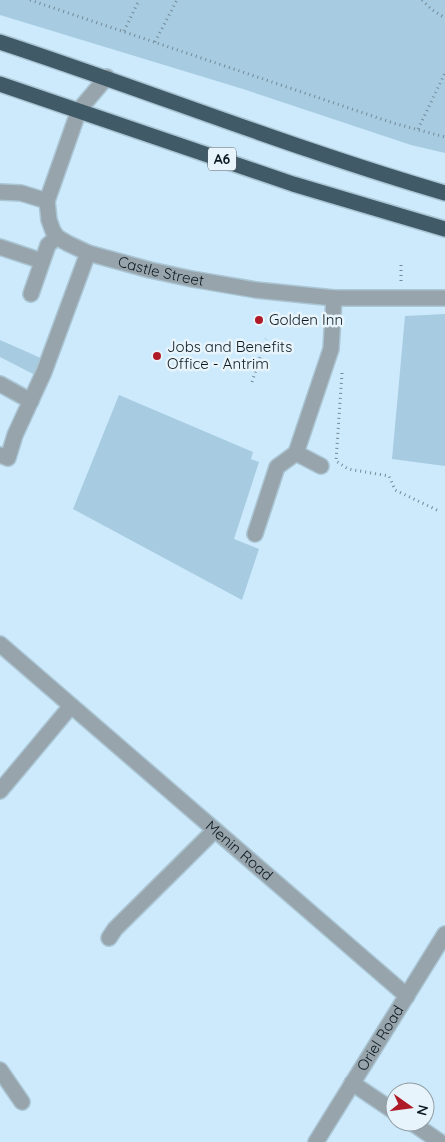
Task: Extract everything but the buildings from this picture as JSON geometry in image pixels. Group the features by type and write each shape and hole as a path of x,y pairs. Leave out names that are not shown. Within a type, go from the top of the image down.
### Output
{"highway":[{"name":"A6","path":"0,42 107,77 302,149 445,193"},
{"name":"A6","path":"0,84 293,184 445,230"},
{"path":"409,182 445,186"}],"street":[{"path":"31,294 48,245 57,237 48,220 47,201 79,110 107,77"},
{"path":"0,192 21,193 47,201"},
{"name":"Castle Street","path":"57,237 88,253 192,279 256,290 334,298 445,298"},
{"path":"0,247 42,261"},
{"path":"0,455 8,458 16,435 44,372 88,253"},
{"path":"255,534 277,467 296,453 331,349 334,298"},
{"path":"0,384 31,401"},
{"path":"296,453 321,466"},
{"name":"Menin Road","path":"0,644 407,996"},
{"path":"0,791 71,706"},
{"path":"109,938 115,929 215,830"},
{"name":"Oriel Road","path":"316,1142 445,934"},
{"path":"0,1070 22,1102"},
{"path":"352,1083 385,1105"},
{"path":"426,1132 440,1142"}],"path":[{"path":"30,0 393,123 445,137"},
{"path":"124,31 139,0"},
{"path":"155,42 177,0"},
{"path":"422,0 445,18"},
{"path":"418,130 445,73"},
{"path":"252,382 266,339"},
{"path":"331,349 343,364 336,461 348,469 389,476 395,490 439,510"}],"shaded area":[{"path":"0,0 445,0 445,153 411,145 243,89 0,15"},
{"path":"445,314 445,466 392,459 405,316"},
{"path":"0,340 43,359 37,376 0,357"},
{"path":"119,395 253,452 251,459 259,462 234,539 259,549 242,600 73,509"}],"place":[{"name":"Golden Inn","path":"259,320"},
{"name":"Jobs and Benefits Office - Antrim","path":"157,356"}]}
